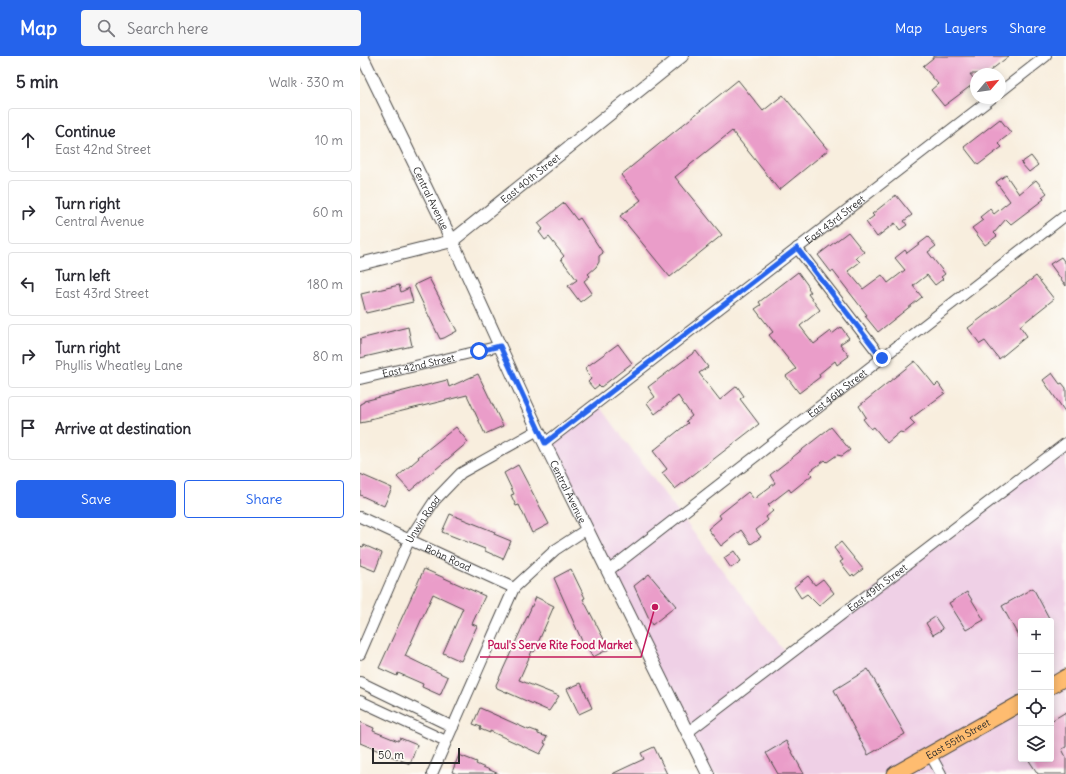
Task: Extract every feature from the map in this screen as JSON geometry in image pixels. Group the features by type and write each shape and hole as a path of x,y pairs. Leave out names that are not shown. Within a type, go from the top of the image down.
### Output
{"main road":[{"path":"1054,684 1066,677"},
{"name":"East 55th Street","path":"895,774 1018,705"}],"street":[{"name":"East 40th Street","path":"360,264 452,241 682,56"},
{"path":"1006,87 1046,56"},
{"name":"Central Avenue","path":"362,63 452,241 538,430 708,774"},
{"name":"East 43rd Street","path":"545,443 984,104"},
{"name":"East 46th Street","path":"608,571 1066,215"},
{"path":"797,248 882,358"},
{"name":"East 42nd Street","path":"360,379 500,346"},
{"name":"Unwin Road","path":"360,654 364,636 410,538 435,500 461,473 538,430"},
{"name":"East 49th Street","path":"688,732 1066,443"},
{"name":"Bohn Road","path":"360,517 410,538 514,588"},
{"path":"432,774 514,588 555,550 587,529"},
{"path":"360,682 453,727"},
{"path":"360,701 446,741"},
{"path":"930,754 941,774"}],"shaded area":[{"path":"597,402 680,515 788,655 1066,443 1066,774 708,774 545,443"}],"building":[{"path":"933,56 1009,56 994,68 970,68 970,86 944,106 931,90 938,84 923,66 933,58"},
{"path":"738,80 763,111 783,95 828,150 779,190 732,131 675,177 722,235 670,277 620,216 641,200 621,175"},
{"path":"1000,119 1011,133 998,143 1002,147 978,165 964,147"},
{"path":"1031,156 1038,165 1029,172 1021,163"},
{"path":"1006,175 1019,194 1036,180 1047,193 1042,197 1044,199 1011,224 1006,219 994,233 997,236 985,245 972,228 983,220 980,217 990,209 994,214 1010,201 996,182"},
{"path":"896,195 912,215 904,221 907,225 900,230 895,223 877,237 866,222 874,216 872,214"},
{"path":"564,203 577,220 580,218 603,253 599,256 599,262 596,267 588,274 590,276 584,281 592,293 580,302 568,286 577,280 561,259 564,256 549,237 545,240 539,232 543,229 538,223"},
{"path":"848,232 864,252 856,258 860,262 848,271 863,289 882,275 888,283 905,270 895,258 905,250 907,253 928,237 936,246 928,252 945,274 941,277 943,279 935,285 927,275 913,286 922,297 878,332 865,316 867,315 833,271 831,272 818,255"},
{"path":"1061,257 1066,264 1066,286 1050,264"},
{"path":"798,272 809,287 808,288 811,292 808,294 820,310 800,326 814,344 831,331 832,334 841,327 849,338 840,344 849,356 837,365 835,361 819,374 820,377 799,393 786,376 796,369 769,335 773,332 755,309 761,305 759,302"},
{"path":"1036,276 1054,299 1020,326 1027,336 999,359 985,341 980,344 968,328"},
{"path":"429,278 457,331 440,339 414,285"},
{"path":"399,285 401,292 409,288 413,302 366,313 361,294"},
{"path":"408,327 412,346 360,358 360,339"},
{"path":"618,344 632,363 601,387 599,385 594,389 588,382 591,379 585,368"},
{"path":"696,351 708,367 699,373 720,400 737,386 744,396 740,399 759,424 675,489 662,473 667,469 653,451 688,423 686,421 692,416 678,396 655,414 647,403 655,397 648,387"},
{"path":"915,361 935,386 938,383 945,393 910,419 915,424 904,433 900,432 887,443 874,427 871,429 863,419 866,417 859,406"},
{"path":"1052,373 1060,384 1062,383 1066,388 1066,413 1043,380"},
{"path":"478,374 503,426 485,434 467,395 370,419 370,421 360,423 360,404 364,401 447,380 449,387"},
{"path":"456,427 468,442 410,491 397,477 419,458 418,457"},
{"path":"831,427 850,450 842,456 837,455 827,462 825,460 809,472 812,475 791,492 789,489 768,505 773,511 766,517 768,520 756,530 761,537 751,544 741,530 721,546 708,529 721,518 719,515 748,492 754,499 775,483 770,475"},
{"path":"518,465 549,524 532,533 519,505 516,506 511,495 514,494 504,473"},
{"path":"360,474 392,488 384,506 360,495"},
{"path":"450,514 495,532 494,534 511,541 503,559 485,551 485,549 442,532"},
{"path":"841,542 863,569 854,576 853,574 851,576 840,562 843,560 834,548"},
{"path":"364,545 382,553 375,571 360,565 360,546 363,547"},
{"path":"734,551 741,561 731,568 724,558"},
{"path":"424,569 485,596 472,624 477,626 461,661 443,653 463,608 433,594 405,656 448,677 440,695 422,687 423,684 398,673 397,676 379,668"},
{"path":"571,569 585,598 583,599 609,649 593,657 583,640 582,641 554,578"},
{"path":"649,574 676,606 652,625 634,586"},
{"path":"808,576 815,585 823,579 834,593 819,606 807,594 801,598 794,587"},
{"path":"1033,588 1049,618 1018,618 1018,635 1002,606"},
{"path":"967,592 984,620 966,630 949,603"},
{"path":"536,597 554,606 534,652 532,651 519,680 559,696 549,711 497,688 496,685"},
{"path":"935,617 943,629 933,635 926,623"},
{"path":"868,669 905,734 868,755 834,690"},
{"path":"581,683 592,708 579,714 567,689"},
{"path":"480,708 547,737 544,743 546,744 540,754 490,731 490,733 480,729 481,727 473,724"},
{"path":"1066,712 1066,747 1062,749 1066,757 1066,774 1038,774 1030,762 1054,762 1054,719"},
{"path":"360,722 374,728 373,731 398,741 400,738 417,745 410,764 360,743"},
{"path":"786,741 804,774 778,774 766,753"},
{"path":"654,747 667,774 612,774 644,759 641,753"},
{"path":"459,755 477,762 476,764 499,774 457,774 452,772"}],"place":[{"name":"Paul's Serve Rite Food Market","path":"655,607"}],"route":[{"path":"479,351 500,346 545,443 797,248 882,358"}]}
